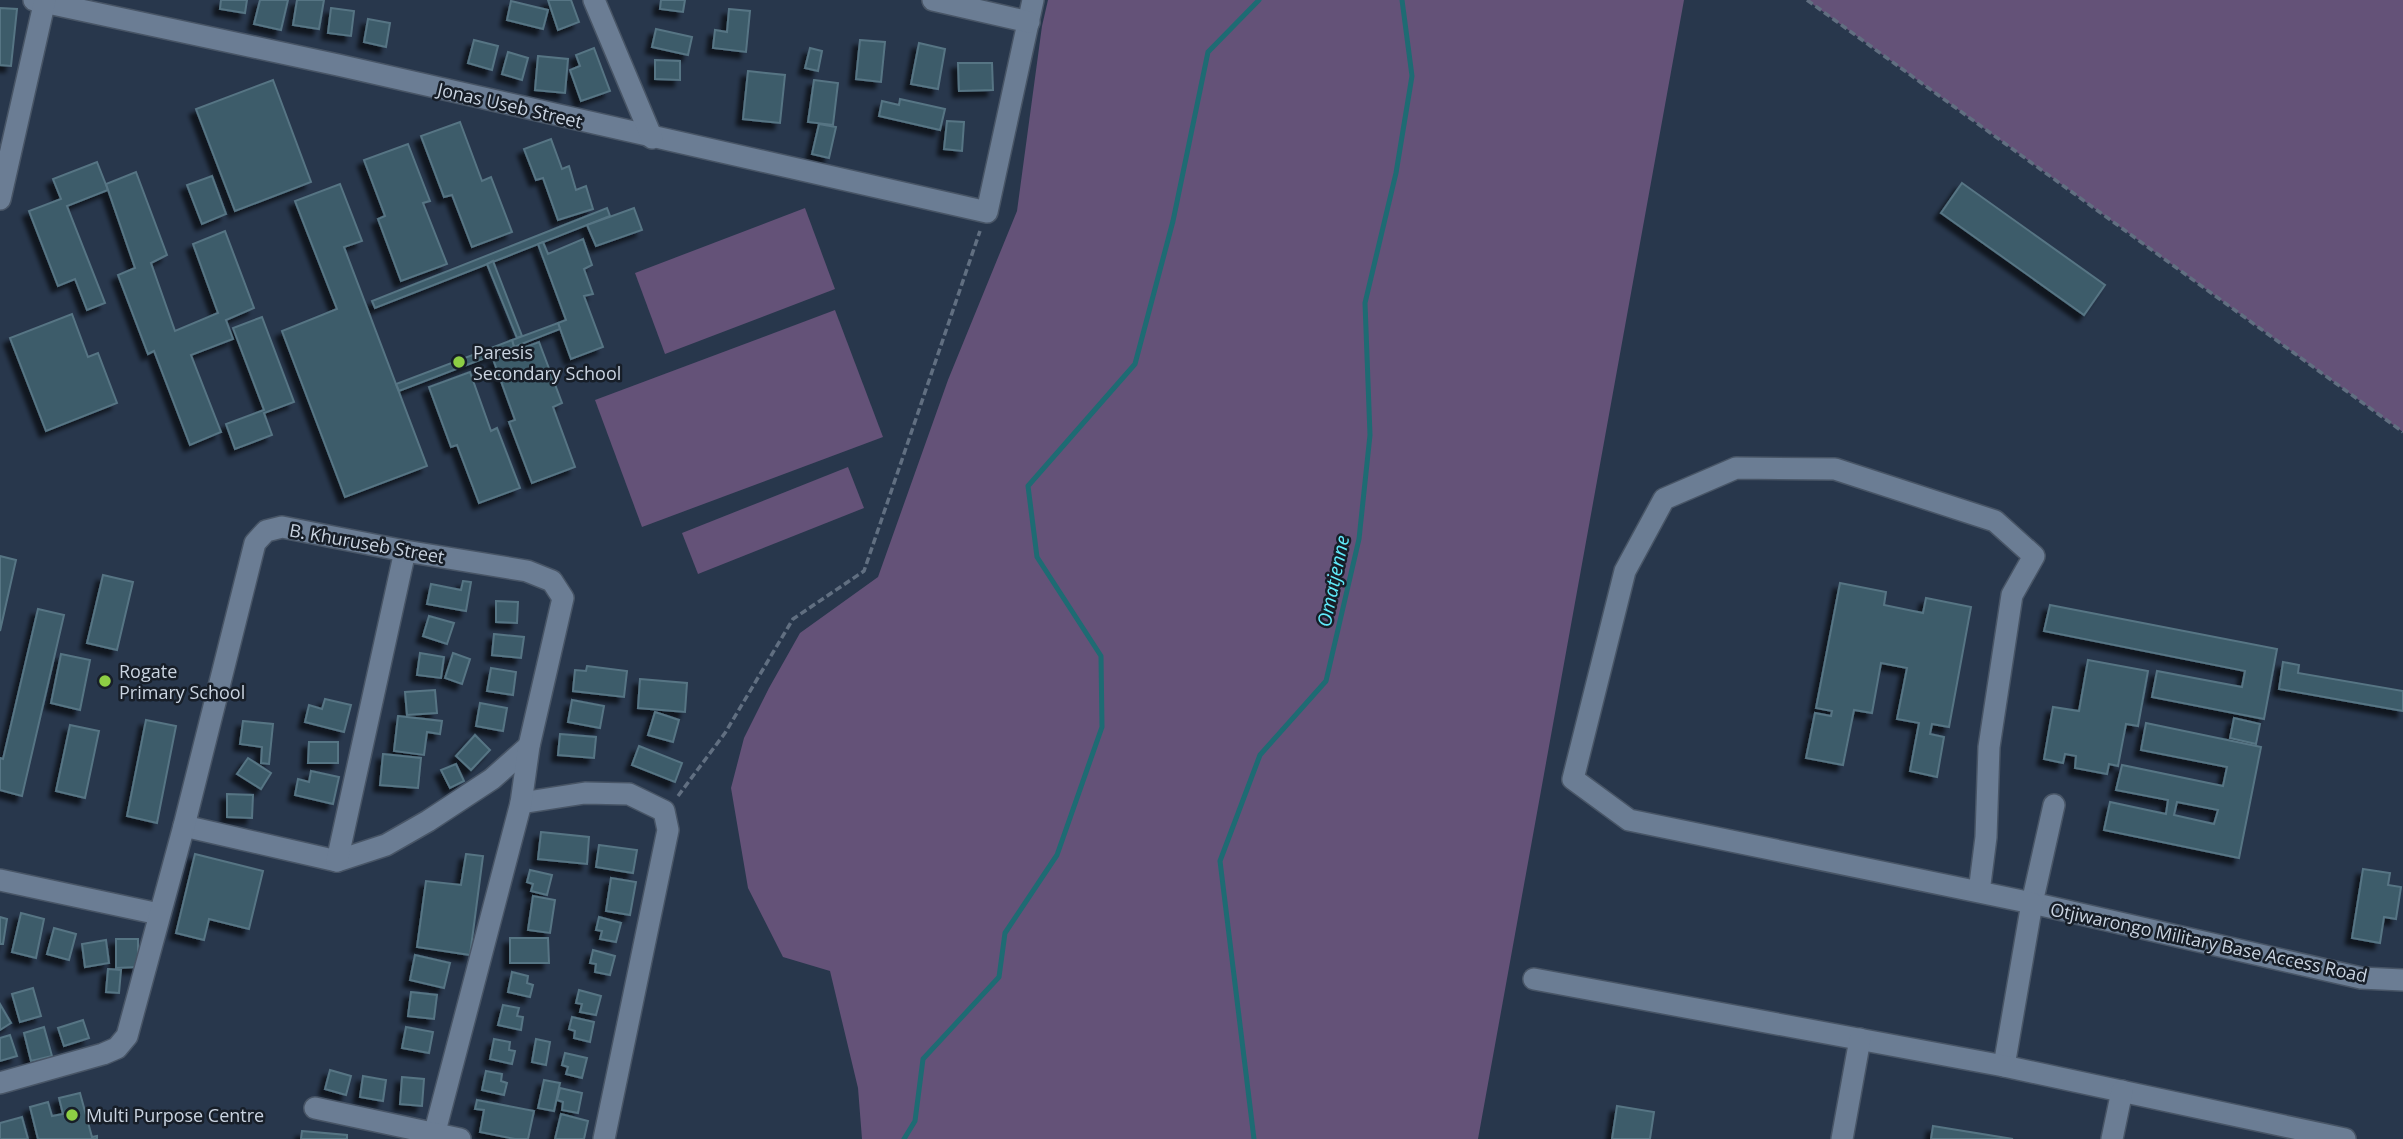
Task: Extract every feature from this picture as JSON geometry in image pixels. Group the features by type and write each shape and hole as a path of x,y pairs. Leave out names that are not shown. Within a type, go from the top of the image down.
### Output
{"street":[{"path":"594,0 652,138"},
{"path":"933,0 1029,22"},
{"path":"987,212 1033,0"},
{"path":"0,199 6,146 41,1"},
{"name":"Jonas Useb Street","path":"41,1 338,65 987,212"},
{"path":"1979,892 1986,837 1989,747 2012,595 2034,556 1995,521 1835,469 1736,468 1664,499 1625,571 1573,779 1629,820 2032,903 2004,1066"},
{"name":"B. Khuruseb Street","path":"0,1083 103,1054 117,1048 127,1036 184,826 255,543 266,531 282,527 527,571 552,581 563,598 529,746 521,803 434,1136"},
{"path":"337,861 405,551"},
{"path":"184,826 337,861 386,845 428,821 492,779 529,746"},
{"path":"521,803 584,793 629,794 664,811 668,830 604,1139"},
{"name":"Otjiwarongo Military Base Access Road","path":"2054,805 2032,903 2361,978 2400,976"},
{"path":"0,880 159,914"},
{"path":"1534,979 2004,1066 2346,1139"},
{"path":"1842,1139 1860,1039"},
{"path":"2112,1139 2122,1091"},
{"path":"315,1108 434,1136 460,1139"}],"path":[{"path":"1807,0 2403,432"},
{"path":"664,811 705,763 793,618 864,570 987,212"}],"shaded area":[{"path":"1048,0 1684,0 1478,1139 862,1139 858,1088 830,971 783,957 748,888 731,788 744,738 800,633 878,577 948,380 1017,211 1042,26"},
{"path":"1807,0 2403,0 2403,432"},
{"path":"805,208 835,289 665,354 635,273"},
{"path":"835,310 883,437 642,527 595,400"},
{"path":"848,467 864,508 698,574 682,533"}],"building":[{"path":"221,0 247,0 245,13 220,9"},
{"path":"260,0 288,0 281,30 254,24"},
{"path":"297,0 324,0 319,29 293,25"},
{"path":"548,0 571,0 579,22 558,30"},
{"path":"661,0 685,0 683,12 660,9"},
{"path":"511,1 548,10 543,29 507,20"},
{"path":"0,8 17,9 11,66 0,65"},
{"path":"331,8 354,11 351,36 328,33"},
{"path":"729,9 750,11 746,52 713,48 715,30 727,32"},
{"path":"368,19 390,23 386,47 364,42"},
{"path":"656,29 692,37 688,55 652,47"},
{"path":"474,40 498,46 492,70 468,63"},
{"path":"860,40 885,42 881,82 856,79"},
{"path":"919,43 945,49 938,89 911,84"},
{"path":"594,48 610,91 581,101 570,70 580,66 576,55"},
{"path":"810,48 822,51 818,71 805,68"},
{"path":"508,52 528,58 522,80 502,74"},
{"path":"538,56 568,59 565,93 535,90"},
{"path":"655,60 680,61 680,80 655,79"},
{"path":"958,63 992,63 993,90 959,91"},
{"path":"748,71 785,75 780,123 743,119"},
{"path":"273,80 311,182 235,211 196,109"},
{"path":"814,80 838,83 833,125 808,122"},
{"path":"900,99 945,109 940,130 879,116 882,101 899,105"},
{"path":"947,121 964,122 962,151 944,149"},
{"path":"460,122 482,181 491,177 512,232 472,247 452,195 444,197 421,136"},
{"path":"819,124 836,127 829,158 812,154"},
{"path":"551,139 562,169 569,166 576,190 586,186 593,209 558,220 543,178 536,180 524,149"},
{"path":"408,144 430,201 423,203 447,264 401,281 378,219 385,216 364,160"},
{"path":"97,162 108,190 67,206 105,303 87,310 75,279 58,286 29,211 61,199 53,179"},
{"path":"136,172 167,255 151,263 175,331 218,313 193,244 225,231 254,308 226,320 233,339 191,355 221,432 190,445 154,351 148,354 118,275 135,268 106,184"},
{"path":"212,176 226,214 202,224 187,185"},
{"path":"1962,183 2105,285 2084,315 1941,213"},
{"path":"340,184 362,241 344,247 427,466 345,497 282,331 337,309 295,201"},
{"path":"607,208 610,216 375,308 372,301"},
{"path":"634,208 642,230 596,246 587,225"},
{"path":"583,239 592,265 584,269 593,294 584,296 603,347 571,359 558,323 566,320 538,244 543,242 548,254"},
{"path":"493,261 522,336 517,338 487,264"},
{"path":"72,314 88,357 98,353 117,403 46,431 10,338"},
{"path":"262,317 294,402 264,413 272,435 235,449 226,424 264,410 233,328"},
{"path":"558,323 560,329 514,347 512,340"},
{"path":"512,340 514,347 399,391 396,384"},
{"path":"539,342 562,403 553,407 575,467 532,483 509,422 515,420 493,359"},
{"path":"470,372 491,431 497,428 520,488 479,503 457,445 451,447 429,387"},
{"path":"0,556 16,560 0,631"},
{"path":"103,575 133,582 117,650 87,643"},
{"path":"463,581 471,582 466,611 427,604 431,584 461,590"},
{"path":"1840,583 1886,592 1884,605 1923,613 1926,598 1971,607 1949,727 1932,724 1930,734 1944,737 1937,777 1910,771 1919,723 1897,719 1907,668 1881,663 1872,713 1854,710 1843,765 1806,758 1815,713 1831,716 1832,711 1816,708"},
{"path":"496,601 518,602 517,623 496,622"},
{"path":"2050,605 2277,649 2264,719 2152,697 2157,671 2242,687 2245,671 2044,631"},
{"path":"38,609 64,615 22,796 0,790 0,758 3,759"},
{"path":"429,616 454,623 447,644 423,636"},
{"path":"494,634 524,637 521,658 492,655"},
{"path":"420,653 444,657 441,678 417,675"},
{"path":"453,653 470,659 462,684 445,678"},
{"path":"61,654 90,660 80,710 51,703"},
{"path":"2088,660 2148,671 2138,726 2126,724 2118,766 2109,764 2107,774 2075,768 2076,756 2065,754 2063,763 2044,759 2053,707 2079,711"},
{"path":"2283,662 2299,665 2298,673 2403,691 2403,711 2279,689"},
{"path":"587,666 627,671 624,697 573,691 575,670 586,671"},
{"path":"491,668 516,672 513,695 487,691"},
{"path":"640,679 687,683 685,712 638,708"},
{"path":"435,690 437,713 407,715 405,692"},
{"path":"325,699 351,705 344,732 305,722 309,705 322,709"},
{"path":"572,700 604,706 600,728 568,722"},
{"path":"480,703 507,708 503,731 476,726"},
{"path":"655,712 679,720 673,742 648,735"},
{"path":"398,716 442,721 440,734 427,732 424,755 394,751"},
{"path":"2234,718 2260,724 2256,744 2230,738"},
{"path":"146,720 176,726 157,823 127,816"},
{"path":"243,721 273,724 269,764 261,763 262,747 240,744"},
{"path":"2146,723 2261,747 2239,858 2104,830 2110,802 2166,814 2168,800 2116,790 2122,765 2223,786 2227,767 2141,750","holes":["2177,802 2218,810 2214,824 2174,815"]},
{"path":"70,725 99,731 85,798 56,791"},
{"path":"560,734 596,737 594,758 558,755"},
{"path":"475,735 490,750 471,770 456,756"},
{"path":"309,742 338,742 338,763 308,763"},
{"path":"639,746 682,763 675,782 632,765"},
{"path":"383,754 421,758 418,788 380,785"},
{"path":"248,758 271,773 261,789 237,774"},
{"path":"456,764 464,781 450,788 441,770"},
{"path":"311,771 339,777 333,804 295,795 298,779 309,782"},
{"path":"227,794 253,795 252,818 227,817"},
{"path":"541,832 589,837 587,864 538,859"},
{"path":"599,845 637,850 633,873 596,867"},
{"path":"195,854 263,871 249,929 209,919 204,940 176,933"},
{"path":"466,854 483,856 470,955 417,947 426,881 461,885"},
{"path":"2363,869 2390,873 2388,885 2401,887 2396,919 2384,917 2380,943 2352,938"},
{"path":"530,870 552,875 547,895 531,891 533,884 527,882"},
{"path":"611,878 636,882 630,915 606,911"},
{"path":"533,896 555,900 550,933 528,930"},
{"path":"21,913 44,919 36,958 12,952"},
{"path":"0,917 7,919 3,944 0,944"},
{"path":"599,917 621,923 616,942 600,939 602,931 596,930"},
{"path":"54,928 76,934 69,960 47,954"},
{"path":"510,938 548,938 549,963 510,963"},
{"path":"116,939 138,939 138,967 116,968"},
{"path":"106,940 109,963 85,967 82,944"},
{"path":"593,950 615,956 610,975 595,972 596,964 590,963"},
{"path":"415,955 450,963 444,988 410,980"},
{"path":"108,969 121,970 119,993 106,992"},
{"path":"512,972 528,976 527,983 533,985 530,997 508,992"},
{"path":"33,988 41,1016 20,1022 12,994"},
{"path":"579,990 601,996 596,1015 580,1012 582,1004 576,1003"},
{"path":"411,992 437,995 434,1019 408,1016"},
{"path":"0,1004 11,1023 0,1030"},
{"path":"503,1005 519,1008 517,1016 523,1017 521,1030 498,1025"},
{"path":"572,1017 594,1022 590,1042 574,1038 575,1031 569,1029"},
{"path":"83,1020 89,1038 64,1046 58,1028"},
{"path":"44,1027 52,1056 31,1061 24,1033"},
{"path":"406,1027 433,1032 429,1053 402,1048"},
{"path":"10,1035 17,1056 0,1061 0,1038"},
{"path":"494,1039 510,1042 509,1050 515,1051 512,1064 490,1059"},
{"path":"536,1039 550,1042 546,1065 532,1062"},
{"path":"565,1053 587,1058 582,1078 566,1074 568,1067 562,1065"},
{"path":"330,1070 351,1076 346,1095 325,1089"},
{"path":"486,1071 502,1074 501,1081 507,1083 504,1095 482,1090"},
{"path":"363,1076 386,1080 383,1101 360,1097"},
{"path":"402,1077 424,1079 422,1106 400,1104"},
{"path":"544,1080 560,1083 554,1111 538,1108"},
{"path":"560,1088 582,1093 578,1113 562,1110 563,1102 557,1100"},
{"name":"Multi Purpose Centre","path":"80,1093 92,1137 97,1136 97,1139 38,1139 30,1107 48,1102 52,1116 63,1114 59,1098"},
{"path":"477,1100 534,1111 528,1139 480,1132 484,1110 475,1109"},
{"path":"1617,1106 1654,1112 1650,1139 1612,1139"},
{"path":"561,1114 588,1121 584,1139 555,1139"},
{"path":"22,1117 28,1139 0,1139 0,1123"},
{"path":"1933,1126 2013,1139 1931,1139"},
{"path":"302,1131 347,1135 347,1139 301,1139"}],"waterway":[{"path":"904,1139 915,1121 923,1059 999,977 1005,933 1057,855 1102,727 1101,656 1037,557 1028,486 1135,364 1173,221 1208,52 1259,0"},
{"name":"Omatjenne","path":"1254,1139 1220,861 1260,755 1326,681 1359,539 1370,435 1365,303 1396,173 1412,76 1402,0"}],"place":[{"name":"Paresis Secondary School","path":"459,362"},
{"name":"Rogate Primary School","path":"105,681"},
{"name":"Multi Purpose Centre","path":"72,1115"}]}
